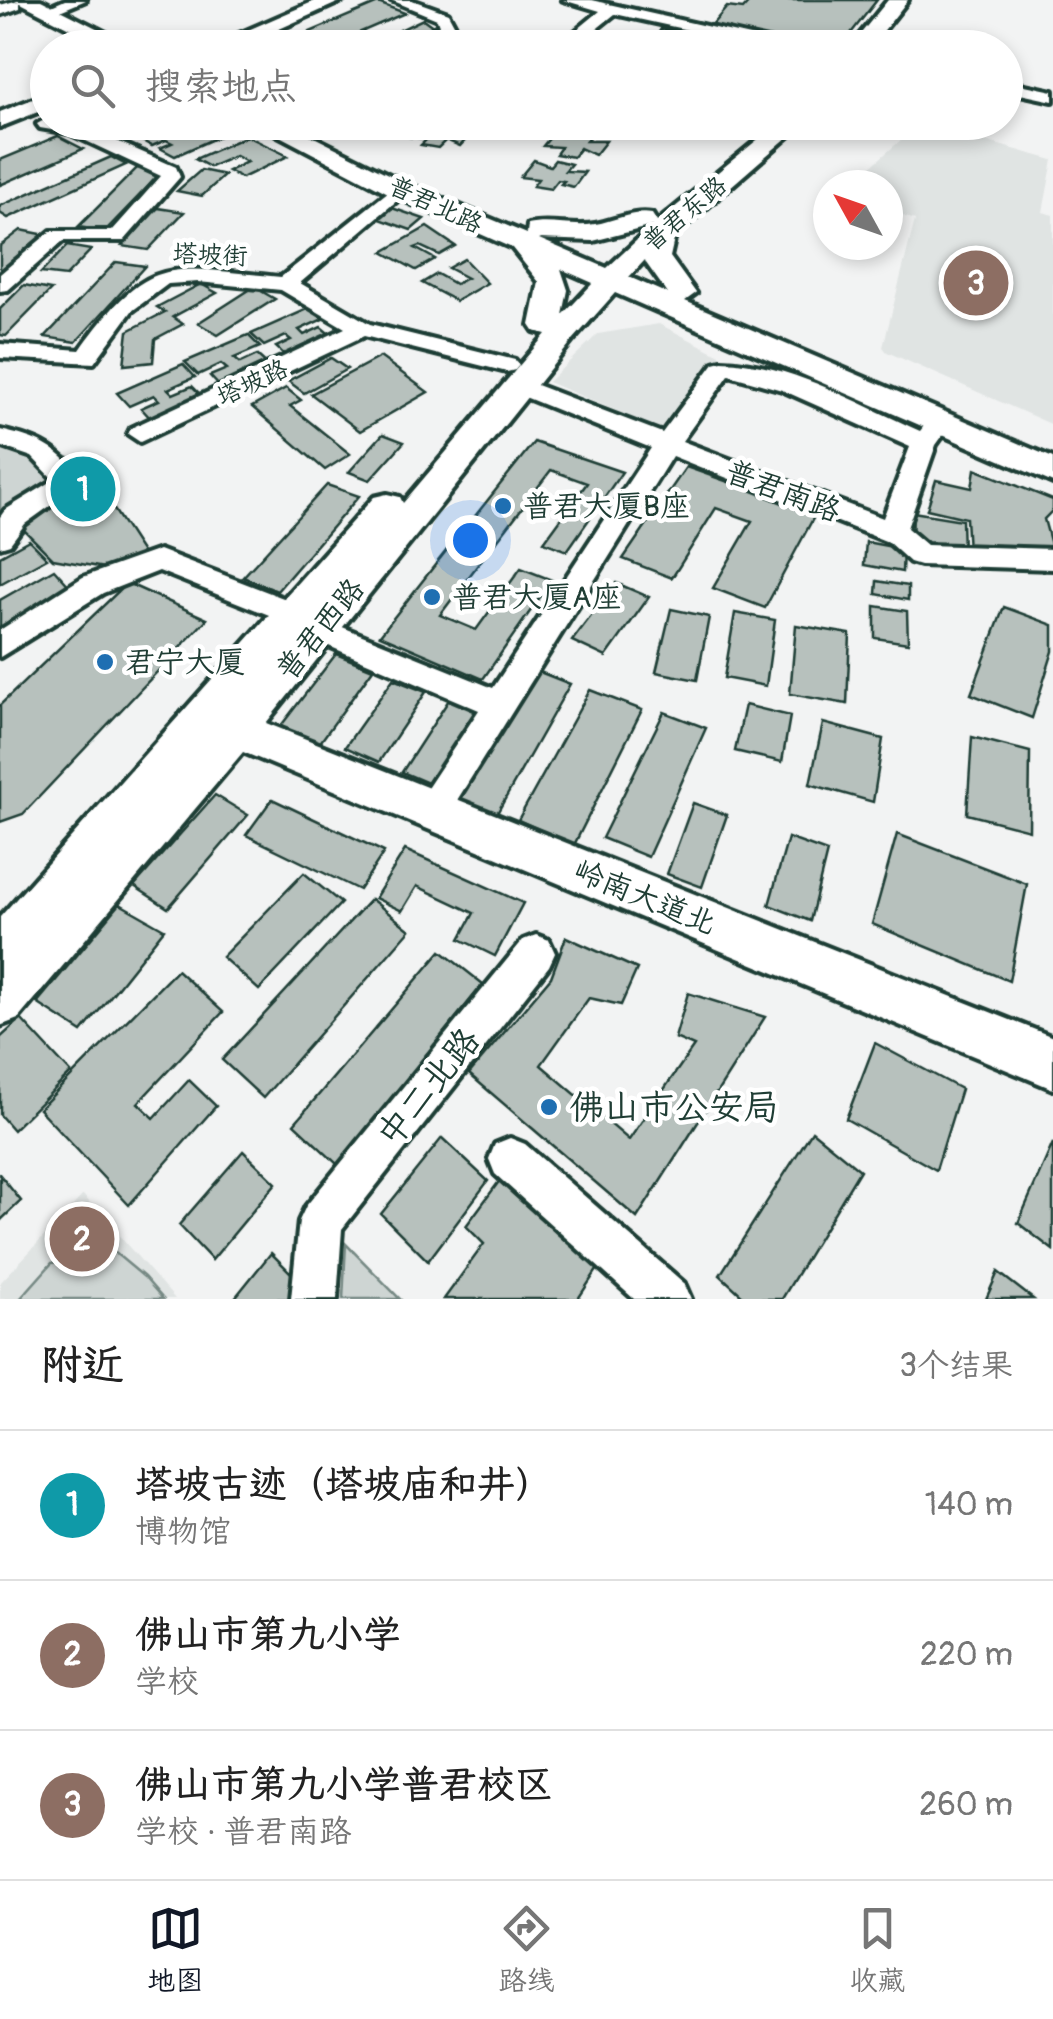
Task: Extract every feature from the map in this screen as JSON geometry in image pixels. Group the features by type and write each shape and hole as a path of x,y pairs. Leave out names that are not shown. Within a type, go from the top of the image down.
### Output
{"main road":[{"path":"237,30 298,0"},
{"path":"261,30 334,0"},
{"path":"874,30 898,0"},
{"path":"893,30 914,0"},
{"path":"11,4 48,11 88,30"},
{"path":"11,4 66,30"},
{"path":"0,120 30,115"},
{"path":"0,130 30,119"},
{"name":"普君北路","path":"300,140 399,189 527,235"},
{"name":"普君北路","path":"328,140 607,271"},
{"name":"普君东路","path":"607,271 744,140"},
{"name":"普君东路","path":"653,224 769,140"},
{"path":"527,235 590,233 653,224 656,257 680,302 932,432 1053,471"},
{"path":"527,235 555,279 554,330 620,312 680,302"},
{"path":"607,271 1053,445"},
{"name":"普君西路","path":"4,980 50,900 307,622 513,375 607,271"},
{"name":"普君西路","path":"4,980 236,730 307,622"},
{"name":"岭南大道北","path":"236,730 1053,1064"}],"street":[{"path":"48,11 79,0"},
{"path":"398,0 443,16 447,26 441,30"},
{"path":"570,0 708,30"},
{"path":"586,30 611,10"},
{"path":"1023,90 1053,96"},
{"path":"0,285 58,235 118,238 171,177 169,170 139,161 96,140"},
{"name":"塔坡街","path":"10,352 86,358 119,315 154,281 175,277 286,284 399,189"},
{"path":"286,284 362,329 513,375"},
{"name":"塔坡路","path":"140,434 362,329"},
{"path":"0,378 10,352"},
{"path":"432,810 666,444 722,368 732,366 932,432 891,533"},
{"name":"普君南路","path":"513,375 666,444 891,533 920,555 1053,558"},
{"path":"0,438 48,454 62,466 69,483 15,517 0,537"},
{"path":"0,645 93,585 159,560 498,704"},
{"name":"中二北路","path":"314,1299 321,1221 536,954"},
{"path":"510,1159 668,1299"}],"shaded area":[{"path":"901,140 981,140 1053,160 1043,212 1053,215 1053,425 883,347 915,220 903,216 903,170 867,170"},
{"path":"659,324 722,356 659,429 548,382 598,334"},
{"path":"0,441 48,448 88,467 0,525"},
{"path":"83,1195 175,1299 0,1299 0,1283"},
{"path":"346,1244 400,1299 343,1299"},
{"path":"114,1252 163,1299 20,1299 52,1263"}],"building":[{"path":"751,0 877,0 854,30 730,30 711,26 727,7 743,9"},
{"path":"378,3 405,13 365,30 315,30"},
{"path":"423,19 437,29 435,30 400,30"},
{"path":"48,140 66,140 83,149 0,185 0,160"},
{"path":"141,140 166,140 152,146"},
{"path":"166,140 211,140 175,156 160,148 172,143"},
{"path":"238,140 255,140 288,156 242,178 228,171 247,162 235,156 210,167 195,159"},
{"path":"426,140 446,140 438,148 421,145"},
{"path":"548,140 606,141 595,155 580,148 573,157 556,154 561,147 543,146"},
{"path":"111,157 126,165 8,218 0,213 0,206"},
{"path":"534,160 550,166 555,160 571,164 565,171 585,172 574,187 558,180 551,189 533,186 538,179 520,177"},
{"path":"137,168 162,172 105,231 78,227"},
{"path":"201,170 225,175 202,196 177,191"},
{"path":"158,208 184,212 148,250 122,246"},
{"path":"392,208 424,219 411,230 377,218"},
{"path":"427,227 455,246 439,255 420,246 415,248 435,259 416,270 383,252"},
{"path":"21,230 46,235 0,272 0,246"},
{"path":"67,246 91,250 66,276 41,273"},
{"path":"464,259 487,283 456,301 422,283 437,274 455,284 467,278 448,268"},
{"path":"116,262 145,266 76,342 45,337"},
{"path":"201,284 217,293 173,317 183,324 155,339 153,362 124,365 128,331 165,312 157,307"},
{"path":"24,285 51,290 6,336 0,335 0,309"},
{"path":"254,287 275,299 218,335 198,323"},
{"path":"310,308 323,319 299,330 304,335 321,327 333,337 288,358 276,347 291,340 286,336 264,346 251,334"},
{"path":"248,335 260,347 234,358 240,363 257,355 269,366 221,388 210,376 227,369 221,364 198,375 185,362"},
{"path":"380,357 428,392 360,431 311,394"},
{"path":"331,358 347,369 304,393 288,381"},
{"path":"183,364 195,377 168,389 173,394 192,386 203,397 152,420 141,408 159,400 154,395 129,406 117,393"},
{"path":"286,388 301,400 290,406 350,454 325,470 252,407"},
{"path":"383,434 404,442 370,480 349,472"},
{"name":"普君大厦B座","path":"534,442 622,472 567,551 544,542 587,483 551,470 496,542 464,530"},
{"path":"686,467 816,513 765,608 713,588 752,521 716,508 672,578 623,559"},
{"path":"975,469 1053,500 1053,510 1044,519 1053,552 968,550 966,518 927,509 936,480 972,488"},
{"path":"327,485 359,496 277,591 243,577"},
{"path":"100,488 145,557 110,569 53,559 18,524 59,500 70,502"},
{"path":"913,512 962,520 963,551 912,543"},
{"name":"普君大厦A座","path":"457,537 489,550 440,615 476,630 521,568 552,580 483,679 380,635"},
{"path":"29,540 47,558 0,584 0,556"},
{"path":"866,542 903,549 902,572 864,565"},
{"path":"54,569 71,588 0,630 0,600"},
{"path":"877,581 908,586 908,600 876,594"},
{"name":"君宁大厦","path":"127,583 207,619 23,814 0,822 0,705"},
{"path":"616,583 649,597 606,657 572,641"},
{"path":"875,606 907,611 908,643 875,638"},
{"path":"1004,607 1053,625 1053,651 1032,718 971,694"},
{"path":"671,609 709,617 697,680 656,672"},
{"path":"735,613 775,620 766,686 724,678"},
{"path":"796,625 850,634 847,704 790,694"},
{"path":"336,654 373,669 319,744 280,727"},
{"path":"532,669 570,684 496,815 454,798"},
{"path":"393,679 426,692 379,762 345,747"},
{"path":"590,690 642,710 574,845 518,820"},
{"path":"452,695 484,707 435,786 402,772"},
{"path":"745,705 790,716 782,762 735,751"},
{"path":"664,712 706,728 648,857 602,838"},
{"path":"823,723 883,739 873,802 810,784"},
{"path":"972,737 1030,752 1029,830 967,814"},
{"path":"215,795 248,815 168,908 134,886"},
{"path":"272,799 384,852 359,890 246,835"},
{"path":"693,803 727,815 702,887 667,874"},
{"path":"897,834 1027,884 1009,981 872,924"},
{"path":"788,838 827,852 810,921 769,905"},
{"path":"405,850 523,903 495,956 460,939 474,913 417,886 402,911 375,898"},
{"path":"304,873 341,903 259,990 222,957"},
{"path":"371,899 410,930 263,1098 222,1060"},
{"path":"120,904 164,929 82,1032 37,1003"},
{"name":"佛山市公安局","path":"566,937 637,969 621,1005 589,998 541,1065 629,1140 694,1046 675,1038 688,993 765,1017 637,1218 469,1074 551,977"},
{"path":"441,951 483,984 338,1165 294,1124"},
{"path":"177,970 223,1012 138,1103 154,1118 189,1080 216,1106 129,1205 39,1109"},
{"path":"21,1019 71,1073 13,1130 0,1115 0,1038"},
{"path":"875,1043 961,1089 936,1170 846,1119"},
{"path":"812,1131 860,1170 782,1299 746,1299 720,1275"},
{"path":"442,1138 488,1181 428,1261 381,1214"},
{"path":"1053,1143 1053,1250 1018,1223"},
{"path":"243,1151 276,1183 212,1260 179,1225"},
{"path":"506,1172 603,1261 578,1299 444,1299 484,1244 466,1226"},
{"path":"0,1175 21,1201 0,1221"},
{"path":"271,1253 311,1293 307,1299 234,1299"},
{"path":"998,1272 1033,1299 986,1299"}],"place":[{"name":"佛山市第九小学普君校区","path":"976,283"},
{"name":"塔坡古迹（塔坡庙和井）","path":"83,489"},
{"name":"普君大厦B座","path":"503,506"},
{"name":"普君大厦A座","path":"432,597"},
{"name":"君宁大厦","path":"105,662"},
{"name":"佛山市公安局","path":"549,1107"},
{"name":"佛山市第九小学","path":"82,1239"}]}
